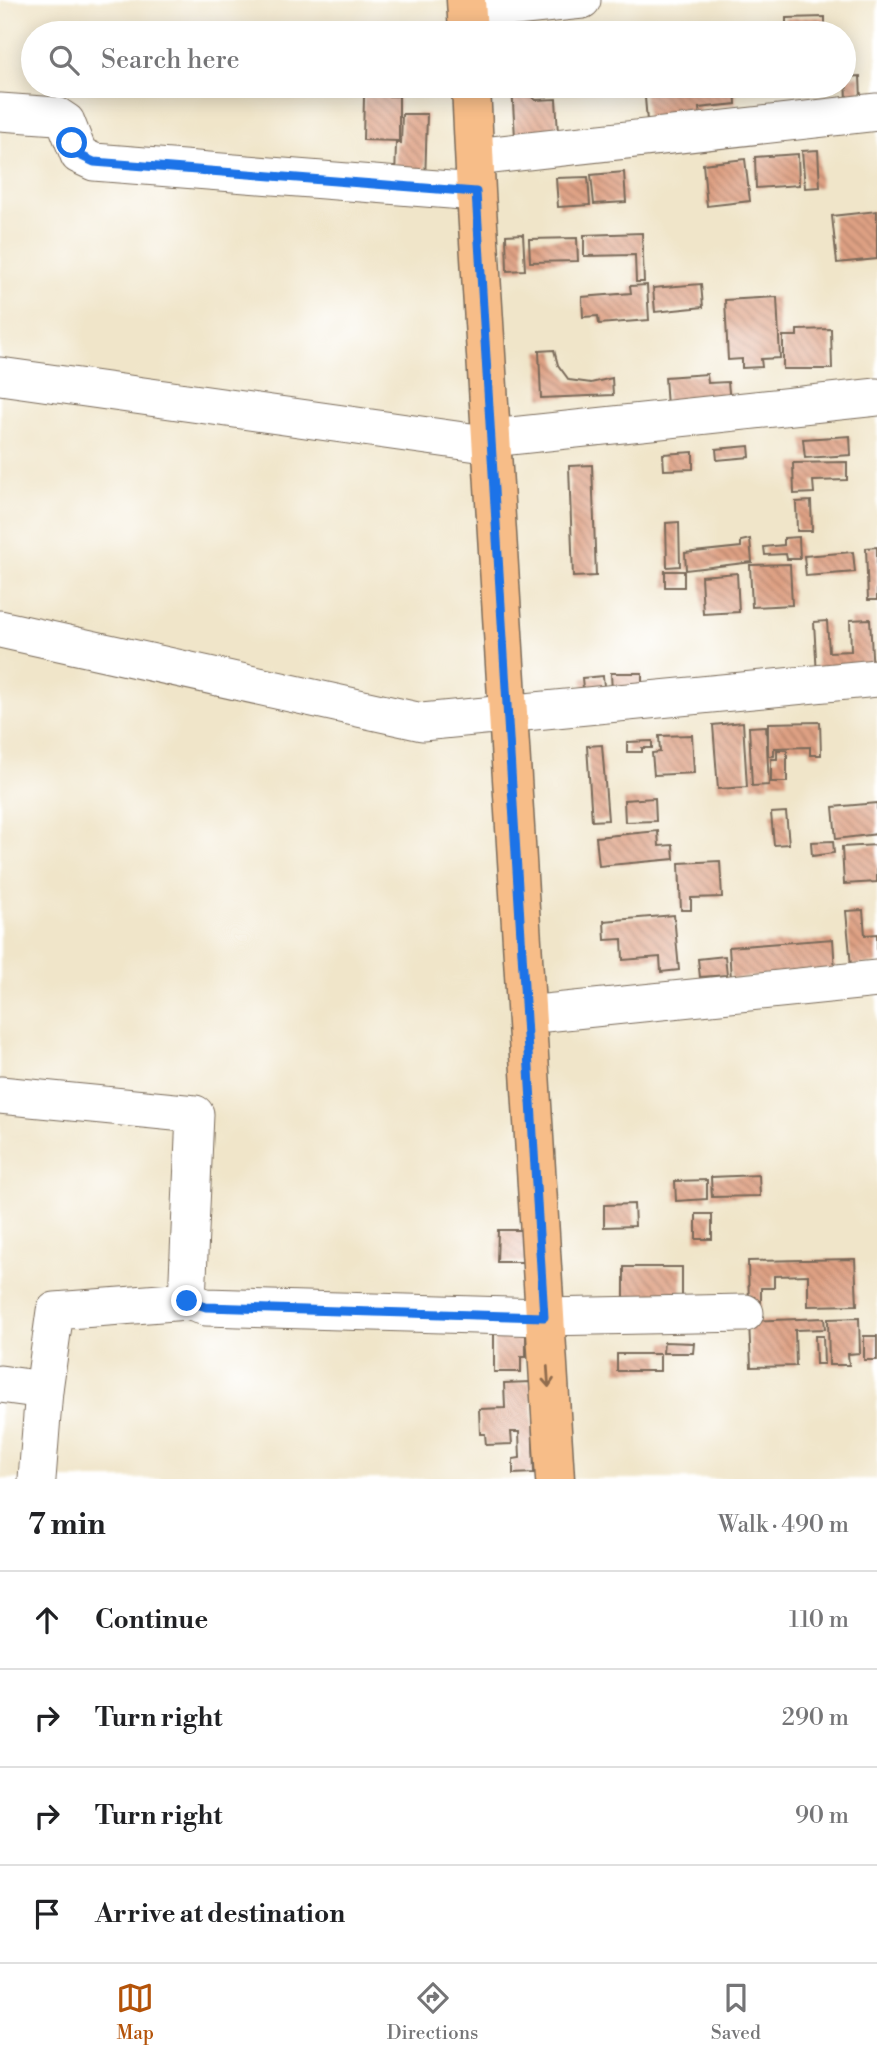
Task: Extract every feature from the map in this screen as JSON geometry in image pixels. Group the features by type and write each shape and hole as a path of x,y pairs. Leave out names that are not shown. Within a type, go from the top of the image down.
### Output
{"main road":[{"path":"472,98 555,1479"}],"street":[{"path":"467,15 582,0"},
{"path":"0,111 57,116 66,122 79,155 94,162 476,174 877,112"},
{"path":"0,376 492,442 877,397"},
{"path":"0,629 422,722 877,678"},
{"path":"526,1015 877,979"},
{"path":"0,1095 195,1114 187,1301"},
{"path":"37,1479 44,1390 55,1311 187,1301 206,1307 544,1317 746,1313"},
{"path":"0,1384 44,1390"}],"building":[{"path":"825,17 825,21 786,21 786,18"},
{"path":"856,76 860,76 861,99 847,100 856,98"},
{"path":"364,98 399,98 399,141 363,140"},
{"path":"513,98 556,99 558,134 515,137"},
{"path":"645,98 736,98 736,104 699,108 700,117 647,121"},
{"path":"402,114 427,114 425,185 395,184 396,142 401,143"},
{"path":"818,150 820,187 805,188 802,151"},
{"path":"798,154 799,185 756,188 755,157"},
{"path":"745,159 750,201 707,206 703,164"},
{"path":"624,172 626,202 594,204 591,175"},
{"path":"588,177 590,205 558,207 556,178"},
{"path":"877,211 877,259 837,263 832,216"},
{"path":"642,233 644,282 636,282 635,255 584,256 584,235"},
{"path":"523,234 525,270 507,271 506,235"},
{"path":"577,238 578,261 530,262 529,239"},
{"path":"701,284 703,307 655,312 653,288"},
{"path":"647,285 649,320 599,324 598,316 583,317 582,297 631,293 630,286"},
{"path":"777,297 780,358 761,359 762,367 742,368 742,359 728,360 725,300"},
{"path":"831,329 832,369 783,369 783,336 797,336 797,330"},
{"path":"554,350 558,365 569,380 591,383 612,378 613,395 541,398 539,351"},
{"path":"707,374 708,383 728,382 730,402 667,407 665,377"},
{"path":"850,436 851,455 805,458 803,439"},
{"path":"749,446 750,457 717,460 716,449"},
{"path":"693,452 693,469 664,470 663,454"},
{"path":"847,462 847,480 813,481 814,493 794,494 793,463"},
{"path":"592,465 596,576 573,577 569,466"},
{"path":"811,501 812,531 797,531 796,502"},
{"path":"679,522 680,566 667,567 666,523"},
{"path":"799,537 800,559 787,559 786,554 765,555 764,547 784,545 784,538"},
{"path":"750,539 752,562 686,570 685,553 741,547 741,541"},
{"path":"877,547 877,600 868,600 866,548"},
{"path":"853,552 855,572 806,576 804,556"},
{"path":"790,564 792,605 752,607 750,565"},
{"path":"665,571 684,571 684,587 665,587"},
{"path":"737,573 739,612 703,614 701,576"},
{"path":"870,619 873,673 817,676 814,622 827,621 829,652 851,651 850,620"},
{"path":"611,673 642,673 642,692 612,692"},
{"path":"603,676 605,696 584,698 582,678"},
{"path":"743,722 747,787 718,789 713,725"},
{"path":"820,722 821,755 810,755 810,747 774,748 774,756 768,756 768,723"},
{"path":"766,726 769,785 752,786 749,727"},
{"path":"692,735 694,773 654,775 652,753 660,752 659,736"},
{"path":"652,741 652,748 642,748 642,752 627,752 627,742"},
{"path":"602,745 608,820 592,821 587,746"},
{"path":"777,750 787,750 787,782 771,782 771,759 777,759"},
{"path":"655,798 656,821 625,822 624,800"},
{"path":"877,803 877,834 836,839 833,807"},
{"path":"786,812 789,844 774,845 771,813"},
{"path":"658,831 659,846 673,845 674,859 599,866 596,837"},
{"path":"833,841 834,853 812,856 811,842"},
{"path":"877,845 877,882 844,884 842,847"},
{"path":"720,861 722,897 691,898 691,910 681,910 679,863"},
{"path":"863,910 865,935 877,934 877,963 851,966 846,911"},
{"path":"674,915 679,970 661,972 660,957 623,960 622,939 605,940 604,921"},
{"path":"833,939 835,971 731,979 729,947"},
{"path":"725,956 727,975 700,977 698,959"},
{"path":"759,1175 760,1196 712,1197 711,1177"},
{"path":"707,1180 707,1199 676,1201 675,1181"},
{"path":"634,1204 635,1226 604,1227 604,1205"},
{"path":"696,1214 712,1214 712,1239 696,1239"},
{"path":"498,1230 530,1230 530,1262 497,1262"},
{"path":"855,1259 857,1305 808,1306 808,1275 774,1276 774,1288 761,1288 761,1307 749,1307 748,1261"},
{"path":"624,1267 682,1267 682,1308 624,1308"},
{"path":"824,1318 825,1329 795,1330 796,1366 751,1367 749,1321"},
{"path":"859,1318 860,1353 848,1354 849,1365 829,1365 828,1319"},
{"path":"526,1325 526,1357 521,1357 521,1372 494,1372 494,1326"},
{"path":"815,1336 823,1336 824,1364 816,1364"},
{"path":"864,1336 877,1336 877,1360 864,1360"},
{"path":"664,1342 694,1343 693,1353 663,1353"},
{"path":"617,1354 660,1354 660,1371 617,1371"},
{"path":"531,1382 534,1473 513,1474 513,1459 520,1458 519,1432 511,1432 512,1444 486,1445 485,1434 480,1434 479,1409 505,1408 504,1383"}],"route":[{"path":"72,143 79,155 94,162 476,192 544,1317 206,1307 187,1301"}]}
